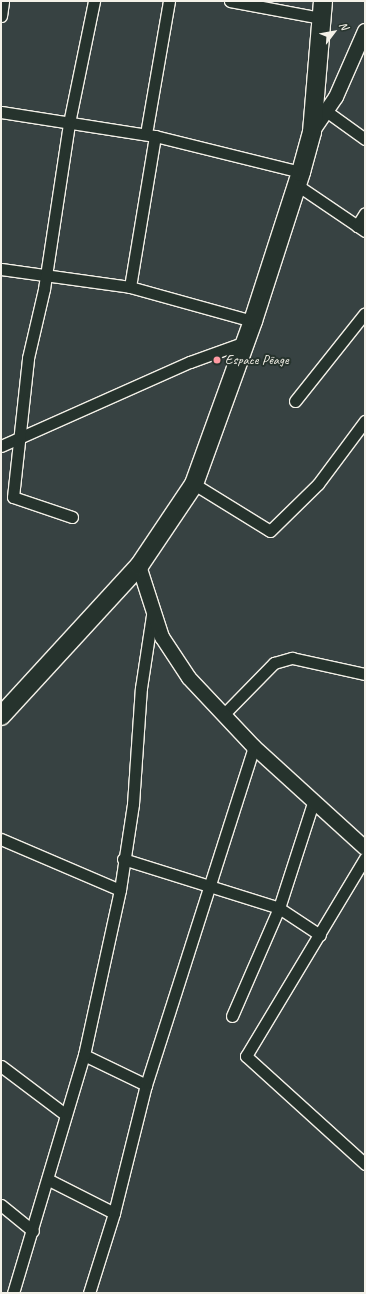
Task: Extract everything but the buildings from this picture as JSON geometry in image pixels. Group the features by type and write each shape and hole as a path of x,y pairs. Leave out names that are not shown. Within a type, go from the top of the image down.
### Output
{"highway":[{"path":"2,714 139,566 194,484 246,342 299,178 312,132 322,9"}],"street":[{"path":"1,16 4,1"},
{"path":"72,517 14,499 28,358 45,275 69,123 94,1"},
{"path":"130,287 169,1"},
{"path":"232,1 322,9"},
{"path":"312,132 336,97 365,31"},
{"path":"326,111 365,139"},
{"path":"1,112 150,135 299,178 361,229 365,213"},
{"path":"1,269 130,287 253,321"},
{"path":"295,401 365,313"},
{"path":"1,446 246,342"},
{"path":"194,484 270,531 318,484 365,421"},
{"path":"139,566 152,615 173,658 223,715 254,747 313,803 365,848"},
{"path":"13,1293 49,1180 84,1055 120,890 123,860 133,804 142,688 152,615"},
{"path":"223,715 274,662 292,658 364,671"},
{"path":"88,1293 114,1213 146,1085 254,747"},
{"path":"232,1016 279,908 313,803"},
{"path":"1,839 120,890"},
{"path":"365,858 246,1056 365,1164"},
{"path":"123,860 209,888 279,908 320,935"},
{"path":"84,1055 146,1085"},
{"path":"1,1066 66,1115"},
{"path":"49,1180 114,1213"},
{"path":"1,1206 33,1232"}],"place":[{"name":"Espace Pëage","path":"217,360"}]}
